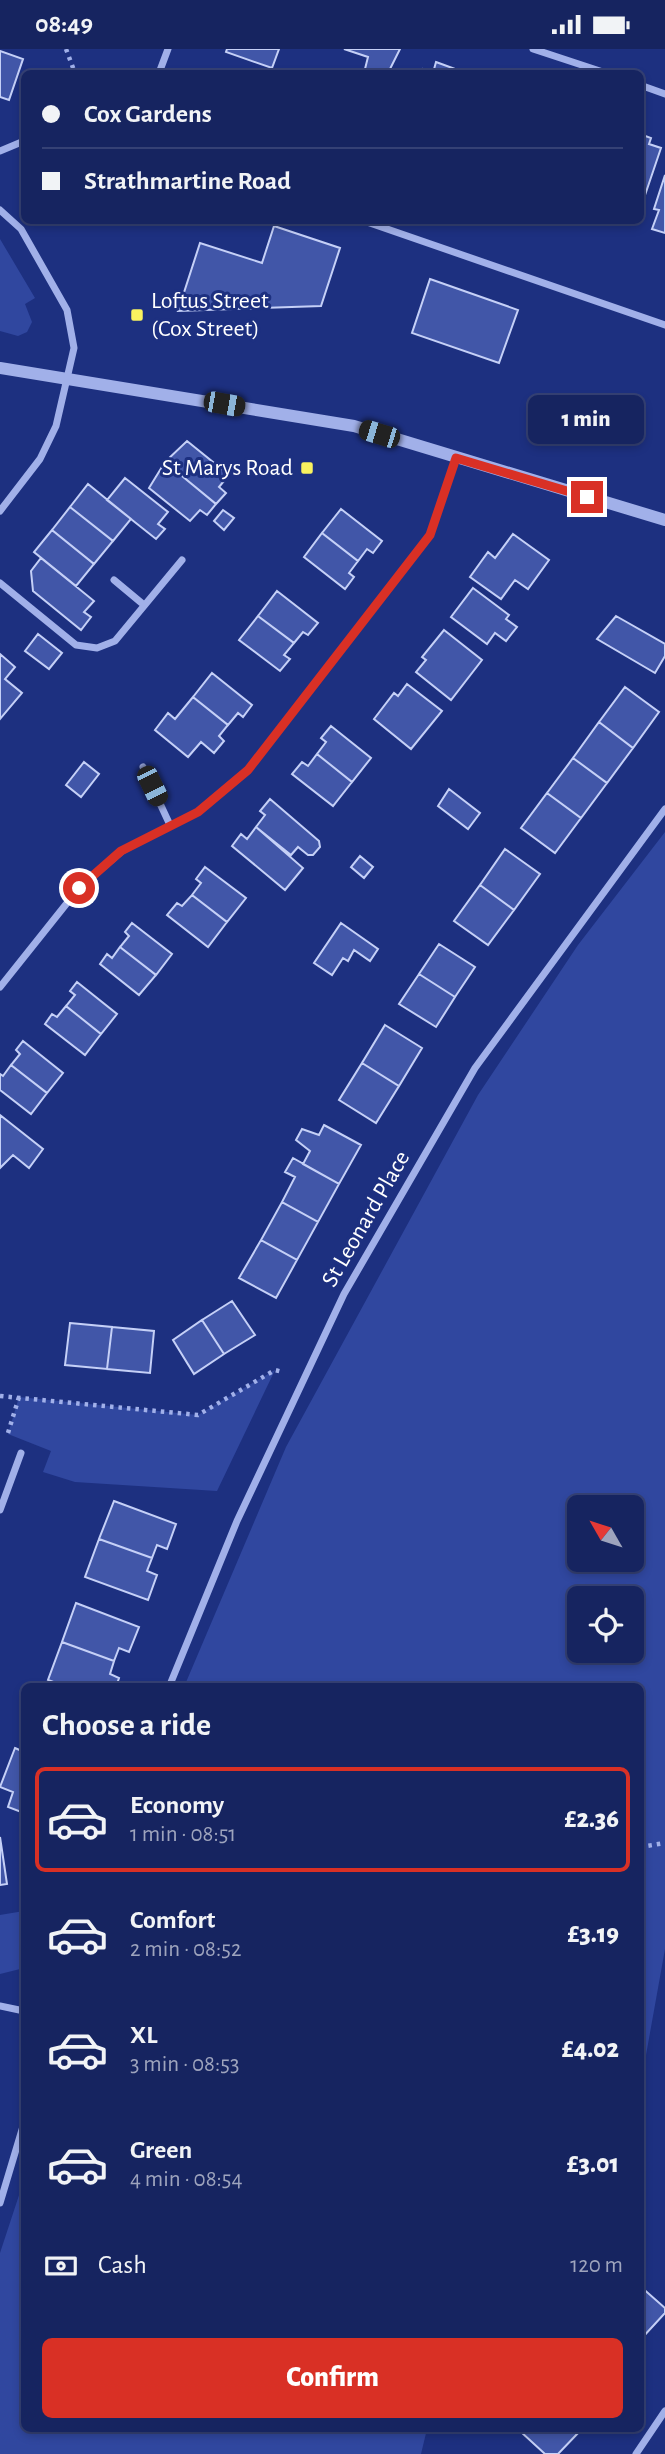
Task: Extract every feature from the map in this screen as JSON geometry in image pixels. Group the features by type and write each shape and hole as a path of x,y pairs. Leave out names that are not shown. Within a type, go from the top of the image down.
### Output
{"street":[{"path":"160,70 168,49"},
{"path":"533,49 597,70"},
{"path":"644,86 665,93"},
{"path":"0,151 21,142"},
{"path":"0,210 21,229 67,310 74,348 56,426 40,459 0,511"},
{"path":"373,224 665,325"},
{"path":"0,368 354,426 665,520"},
{"path":"0,987 79,888 121,851 224,793 256,760 430,535 456,458"},
{"path":"0,583 76,645 97,648 115,641 181,560"},
{"path":"114,580 144,605"},
{"path":"143,767 170,825"},
{"name":"St Leonard Place","path":"171,1683 237,1521 344,1294 475,1068 665,809"},
{"path":"0,1510 21,1453"},
{"path":"0,2006 21,2010"},
{"path":"0,2203 21,2133"},
{"path":"636,2454 665,2411"}],"path":[{"path":"66,49 74,70"},
{"path":"0,1396 198,1415 275,1370 302,1380"},
{"path":"19,1397 8,1434 21,1453"},
{"path":"644,1846 665,1843"}],"shaded area":[{"path":"0,239 35,298 25,304 32,322 27,332 18,336 0,331"},
{"path":"665,832 665,1949 644,2066 644,1683 186,1683 286,1447 478,1095 578,945"},
{"path":"275,1370 217,1491 75,1482 43,1472 51,1451 8,1434 19,1397 198,1415"},
{"path":"21,1912 21,1969 0,1974 0,1915"},
{"path":"21,2189 21,2432 426,2432 421,2454 0,2454 0,2253"}],"building":[{"path":"227,49 279,49 272,68 226,52"},
{"path":"344,49 400,49 390,70 365,70 368,57"},
{"path":"0,51 23,59 9,100 0,97"},
{"path":"436,62 458,70 434,70"},
{"path":"644,135 651,138 649,144 661,148 644,198"},
{"path":"665,175 665,233 652,229 659,210 654,209"},
{"path":"274,226 340,248 321,306 178,311 200,243 262,263"},
{"path":"430,279 518,310 499,363 412,333"},
{"path":"187,441 229,475 219,487 226,493 216,504 165,462"},
{"path":"165,462 216,504 207,515 200,510 190,521 149,488"},
{"path":"125,478 168,512 158,524 165,529 156,539 107,500"},
{"path":"88,484 131,519 113,541 70,507"},
{"path":"70,507 113,541 94,564 52,530"},
{"path":"341,509 382,541 373,553 367,549 358,561 322,533"},
{"path":"223,510 234,518 224,530 214,521"},
{"path":"52,530 94,564 76,586 34,552"},
{"path":"322,533 358,561 349,573 354,577 345,589 304,557"},
{"path":"513,534 549,560 528,589 515,580 501,599 470,577 488,552 495,558"},
{"path":"41,558 94,601 84,612 91,617 81,630 33,591 31,571"},
{"path":"473,588 509,615 506,619 517,627 506,641 495,633 487,644 451,617"},
{"path":"277,591 318,623 308,635 303,632 294,643 258,616"},
{"path":"258,616 294,643 284,655 290,659 280,671 239,640"},
{"path":"616,616 665,644 665,656 655,673 597,639"},
{"path":"444,630 482,660 451,700 416,672 426,660 422,657"},
{"path":"38,634 62,653 49,669 25,651"},
{"path":"0,654 15,667 5,679 22,693 0,719"},
{"path":"212,673 252,705 243,717 238,713 228,725 193,697"},
{"path":"407,684 442,711 411,749 374,719 394,693 398,696"},
{"path":"625,687 659,712 633,748 599,722"},
{"path":"193,697 228,725 219,736 224,741 214,753 201,742 188,757 155,730 168,713 175,719"},
{"path":"599,722 633,748 607,783 573,758"},
{"path":"331,726 371,758 352,782 317,754 326,742 321,738"},
{"path":"317,754 352,782 333,806 292,774 302,762 308,766"},
{"path":"573,758 607,783 581,818 547,793"},
{"path":"84,762 99,774 81,797 66,785"},
{"path":"449,789 480,813 468,829 438,806"},
{"path":"547,793 581,818 555,853 521,828"},
{"path":"270,799 319,841 320,847 313,855 308,855 298,847 291,855 256,827 265,815 260,811"},
{"path":"256,827 303,868 285,890 232,846 241,834 247,839"},
{"path":"505,849 540,874 514,910 480,885"},
{"path":"360,856 373,867 364,878 351,867"},
{"path":"205,867 246,898 227,922 192,895 201,883 196,879"},
{"path":"480,885 514,910 488,945 454,921"},
{"path":"192,895 227,922 208,947 167,915 177,903 182,906"},
{"path":"132,923 172,954 156,975 120,947 129,936 125,932"},
{"path":"341,923 378,949 370,961 354,950 348,961 343,958 332,975 314,963"},
{"path":"439,944 475,967 455,997 419,974"},
{"path":"120,947 156,975 139,995 100,964 107,954 112,958"},
{"path":"419,974 455,997 436,1027 399,1004"},
{"path":"77,982 117,1014 101,1034 66,1006 75,995 70,991"},
{"path":"66,1006 101,1034 85,1055 45,1024 52,1014 57,1017"},
{"path":"385,1025 422,1048 399,1086 362,1063"},
{"path":"23,1041 63,1073 47,1093 11,1065 20,1054 16,1050"},
{"path":"362,1063 399,1086 376,1123 339,1100"},
{"path":"11,1065 47,1093 31,1114 0,1090 0,1074 3,1076"},
{"path":"0,1115 43,1149 29,1168 13,1155 0,1168"},
{"path":"324,1125 361,1145 339,1184 303,1164 310,1151 296,1140 302,1129 319,1135"},
{"path":"293,1158 339,1184 318,1222 282,1202 295,1177 285,1172"},
{"path":"282,1202 318,1222 297,1260 261,1240"},
{"path":"261,1240 297,1260 276,1298 239,1278"},
{"path":"232,1301 255,1335 224,1354 202,1320"},
{"path":"202,1320 224,1354 194,1374 173,1340"},
{"path":"70,1323 112,1327 107,1369 65,1365"},
{"path":"112,1327 154,1331 150,1373 107,1369"},
{"path":"114,1501 176,1524 167,1549 157,1545 152,1558 99,1539"},
{"path":"99,1539 152,1558 147,1571 157,1575 148,1600 85,1577"},
{"path":"76,1603 139,1627 129,1652 119,1648 114,1661 62,1642"},
{"path":"62,1642 114,1661 110,1674 119,1678 117,1683 56,1683 48,1680"},
{"path":"15,1748 21,1751 21,1812 8,1807 13,1792 0,1787"},
{"path":"0,1837 7,1884 0,1885"},
{"path":"644,2290 665,2308 665,2313 644,2336"},
{"path":"521,2432 579,2432 558,2454 545,2454"}],"place":[{"name":"Loftus Street (Cox Street)","path":"137,315"},
{"name":"St Marys Road","path":"307,468"}],"route":[{"path":"79,888 121,851 198,812 224,793 248,770 430,535 456,458 587,497"}]}
